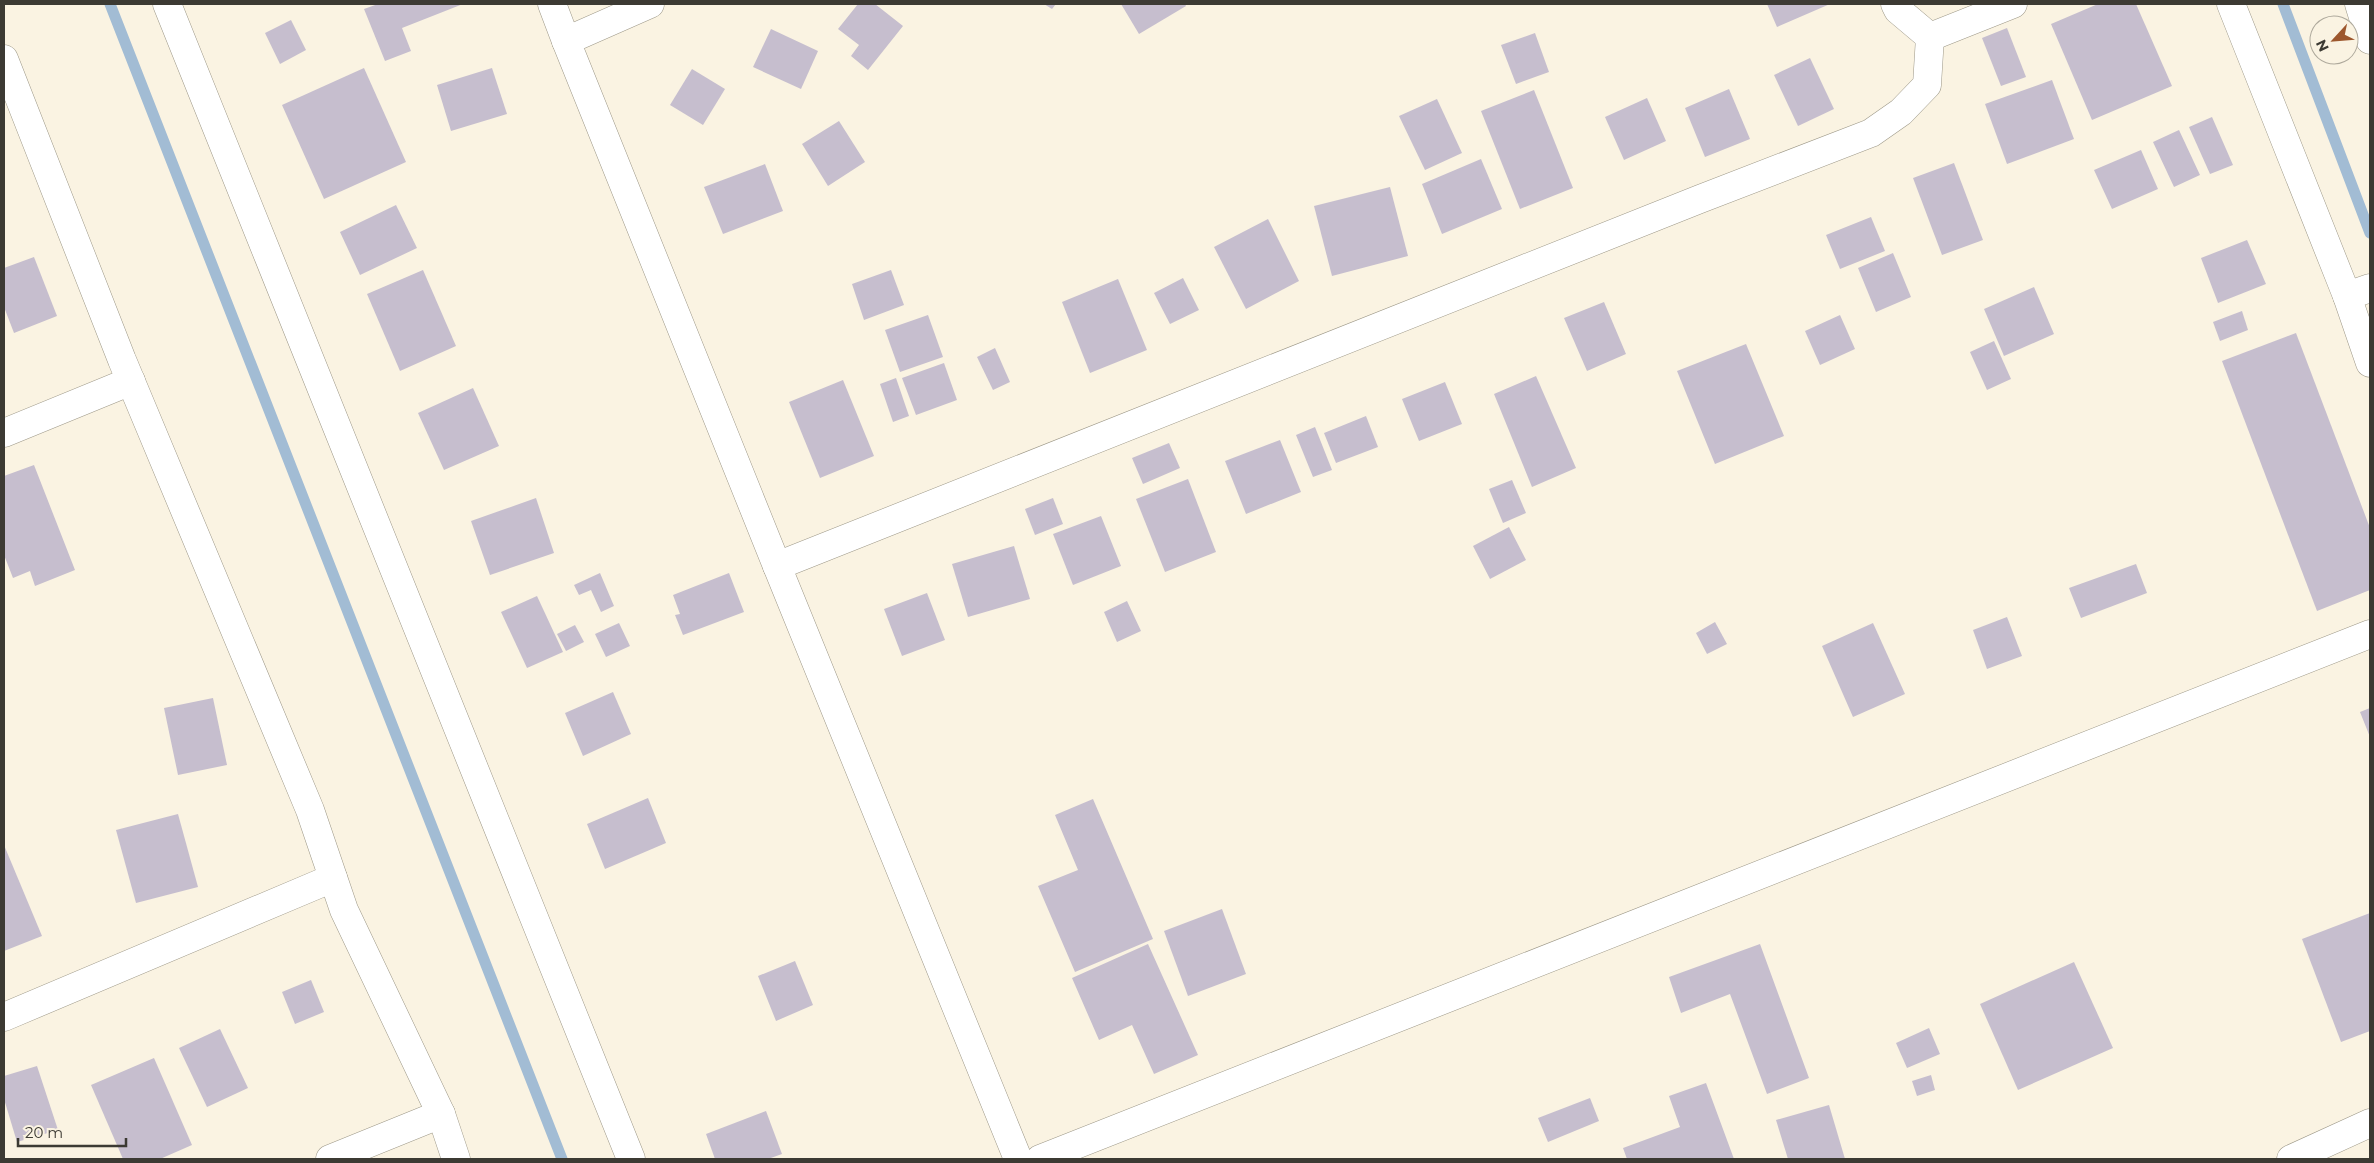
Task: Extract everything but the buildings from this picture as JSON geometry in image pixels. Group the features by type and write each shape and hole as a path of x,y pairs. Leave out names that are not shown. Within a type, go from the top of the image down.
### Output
{"street":[{"path":"167,4 631,1159"},
{"path":"552,4 777,566 1018,1159"},
{"path":"566,41 650,4"},
{"path":"1895,4 1898,10 1930,37"},
{"path":"1930,37 2013,4"},
{"path":"2231,4 2359,292 2370,363"},
{"path":"2359,4 2370,40"},
{"path":"777,566 1700,199 1871,134 1901,112 1927,85 1930,37"},
{"path":"4,59 10,95 310,810 344,910 440,1114 456,1159"},
{"path":"4,433 131,382"},
{"path":"1040,1159 2370,634"},
{"path":"4,1017 333,878"},
{"path":"330,1159 440,1114"},
{"path":"2291,1159 2370,1123"}],"waterway":[{"path":"110,4 562,1159"},
{"path":"2283,4 2370,233"}]}
